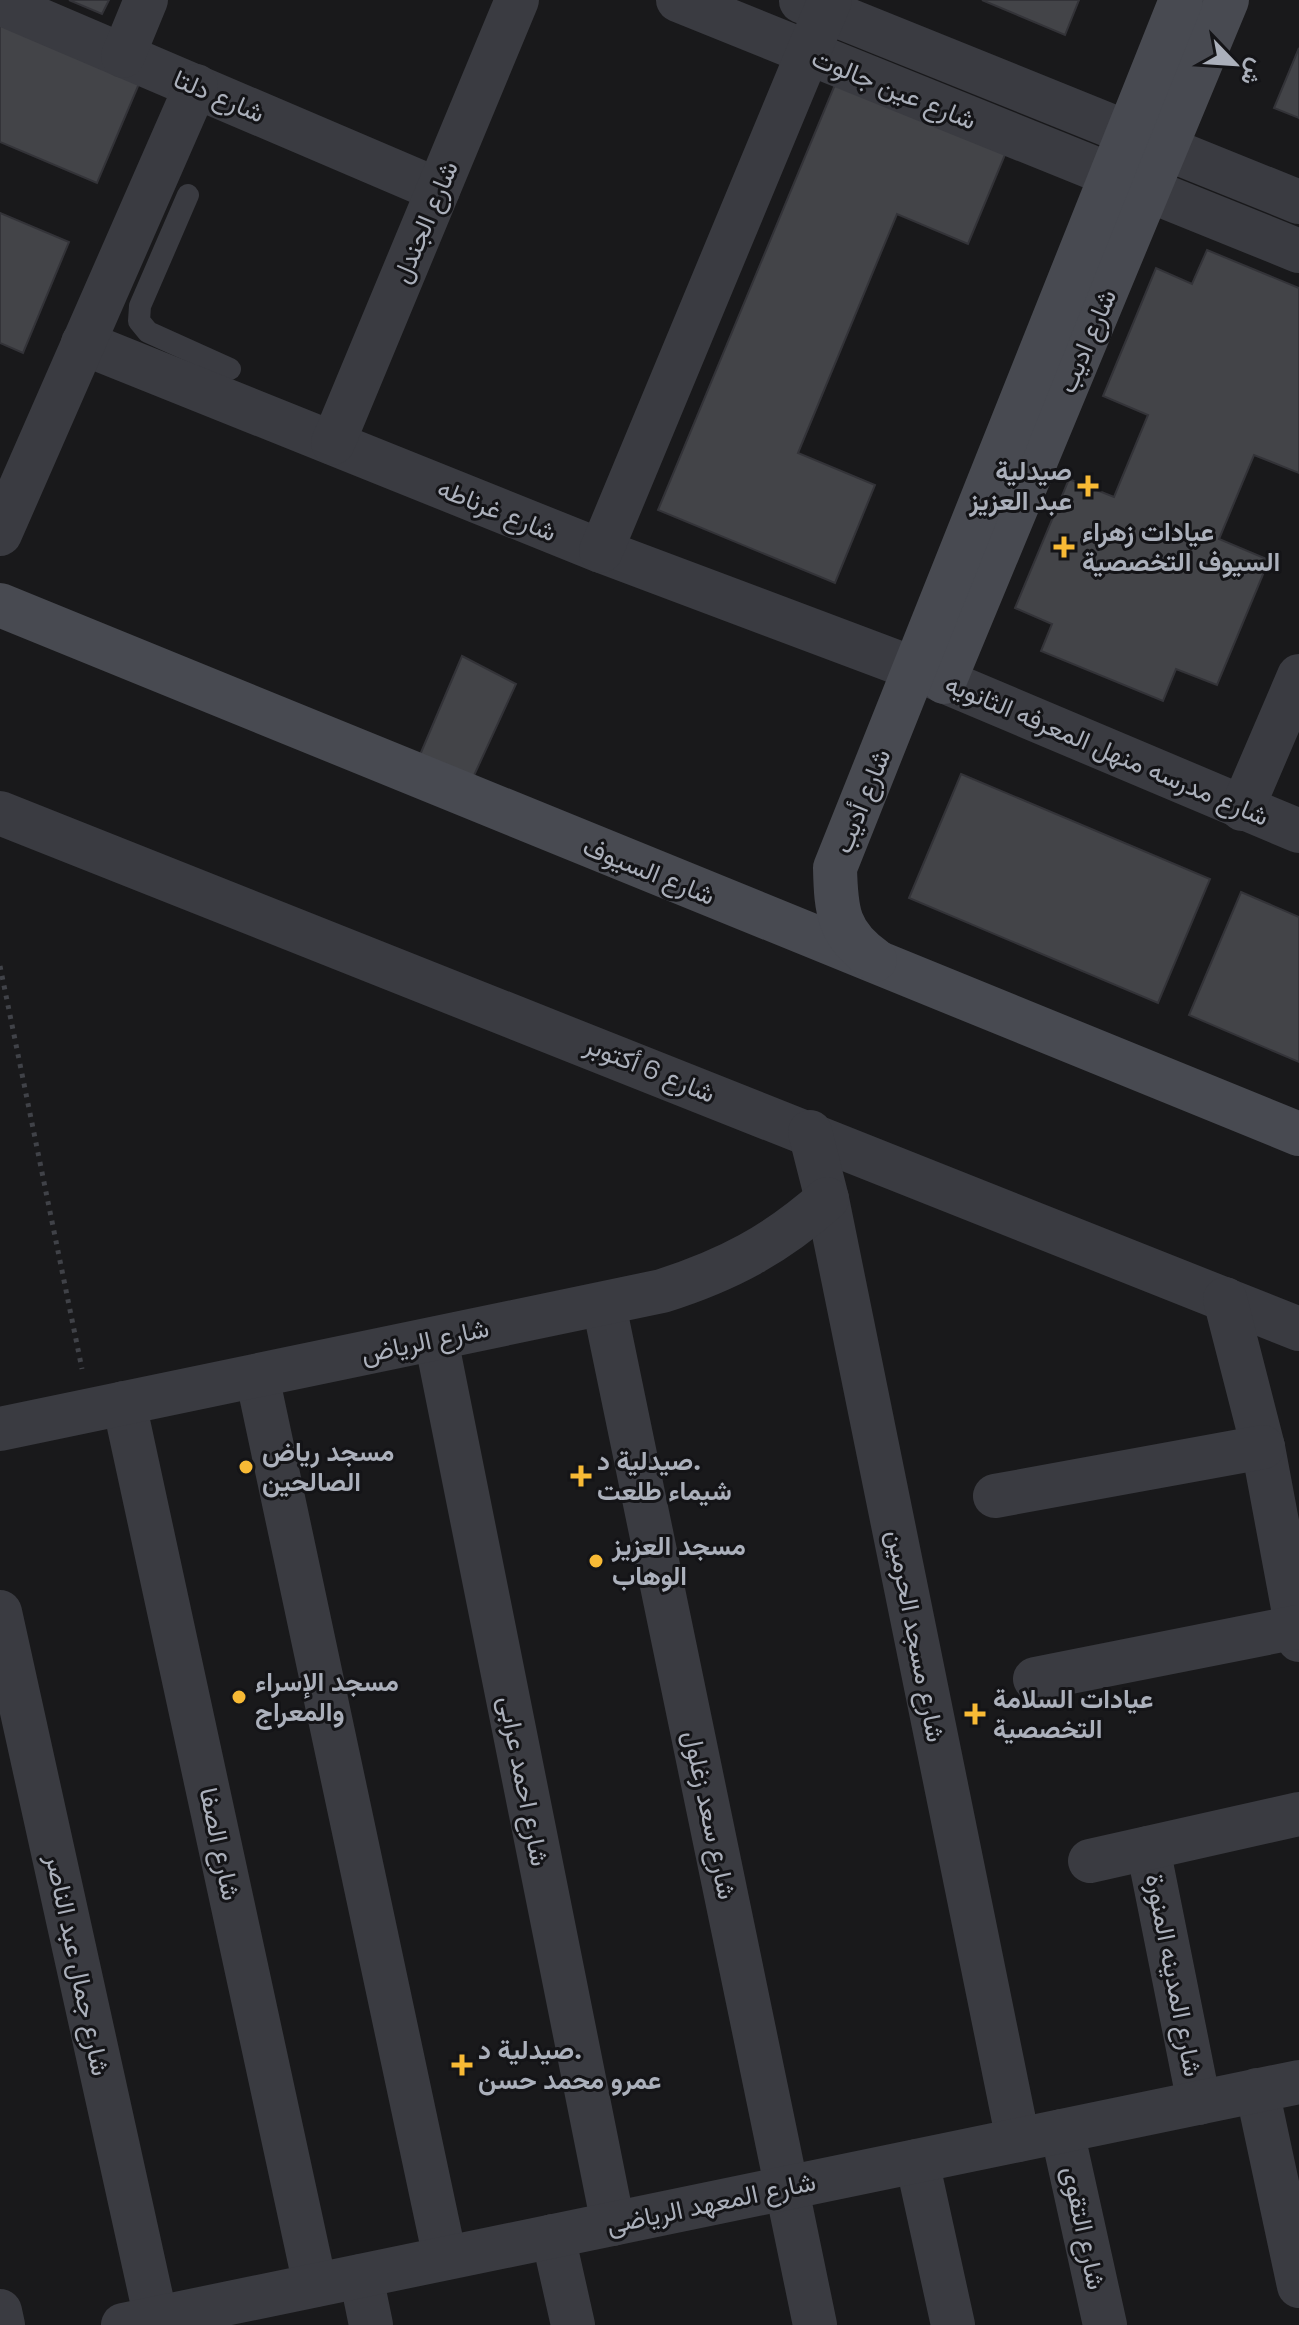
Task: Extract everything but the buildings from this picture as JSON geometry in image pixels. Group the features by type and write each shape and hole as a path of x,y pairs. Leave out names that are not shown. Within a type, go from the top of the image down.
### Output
{"main road":[{"name":"شارع اديب","path":"1147,142 1181,0"},
{"name":"شارع اديب","path":"930,676 1147,142 1227,0"},
{"name":"شارع السيوف","path":"0,605 1299,1134"},
{"name":"شارع أديب","path":"884,967 856,947 842,927 836,899 835,868 930,676"}],"street":[{"path":"123,56 146,0"},
{"name":"شارع الجندل","path":"333,443 517,0"},
{"name":"شارع عين جالوت","path":"678,0 1299,251"},
{"name":"شارع دلتا","path":"0,3 438,190"},
{"path":"601,551 808,53 818,4"},
{"name":"شارع عين جالوت","path":"818,4 1299,202"},
{"path":"0,534 83,343 160,214 196,86"},
{"name":"شارع غرناطه","path":"83,343 601,551 930,676"},
{"name":"شارع مدرسه منهل المعرفه الثانويه","path":"930,676 1299,831"},
{"path":"1242,809 1299,676"},
{"name":"شارع 6 أكتوبر","path":"0,813 810,1132 1299,1329"},
{"name":"شارع مسجد الحرمين","path":"810,1132 827,1199 1018,2140"},
{"name":"شارع الرياض","path":"0,1429 604,1305 697,1280 745,1260 795,1227 827,1199"},
{"path":"1035,1679 1298,1633 1263,1447 1225,1299"},
{"name":"شارع سعد زغلول","path":"604,1305 815,2325"},
{"name":"شارع احمد عرابى","path":"436,1339 613,2224"},
{"path":"257,1376 445,2258"},
{"name":"شارع الصفا","path":"107,1407 315,2285"},
{"path":"995,1496 1263,1447"},
{"name":"شارع جمال عبد الناصر","path":"0,1612 145,2322"},
{"path":"1090,1861 1299,1814"},
{"name":"شارع المدينه المنورة","path":"1148,1848 1199,2103"},
{"name":"شارع المعهد الرياضى","path":"145,2322 1299,2082"},
{"path":"1257,2090 1299,2286"},
{"name":"شارع التقوى","path":"1062,2131 1105,2325"},
{"path":"917,2161 953,2325"},
{"path":"553,2236 573,2325"},
{"path":"361,2276 371,2325"},
{"path":"0,2311 3,2325"}],"lane":[{"path":"188,195 160,214 139,321 148,332 230,369"}],"path":[{"path":"0,966 107,1407"}],"place":[{"name":"صيدلية عبد العزيز","path":"1088,486"},
{"name":"عيادات زهراء السيوف التخصصية","path":"1064,547"},
{"name":"مسجد رياض الصالحين","path":"246,1467"},
{"name":"صيدلية د. شيماء طلعت","path":"581,1476"},
{"name":"مسجد العزيز الوهاب","path":"596,1561"},
{"name":"مسجد الإسراء والمعراج","path":"239,1697"},
{"name":"عيادات السلامة التخصصية","path":"975,1714"},
{"name":"صيدلية د. عمرو محمد حسن","path":"462,2065"}]}
